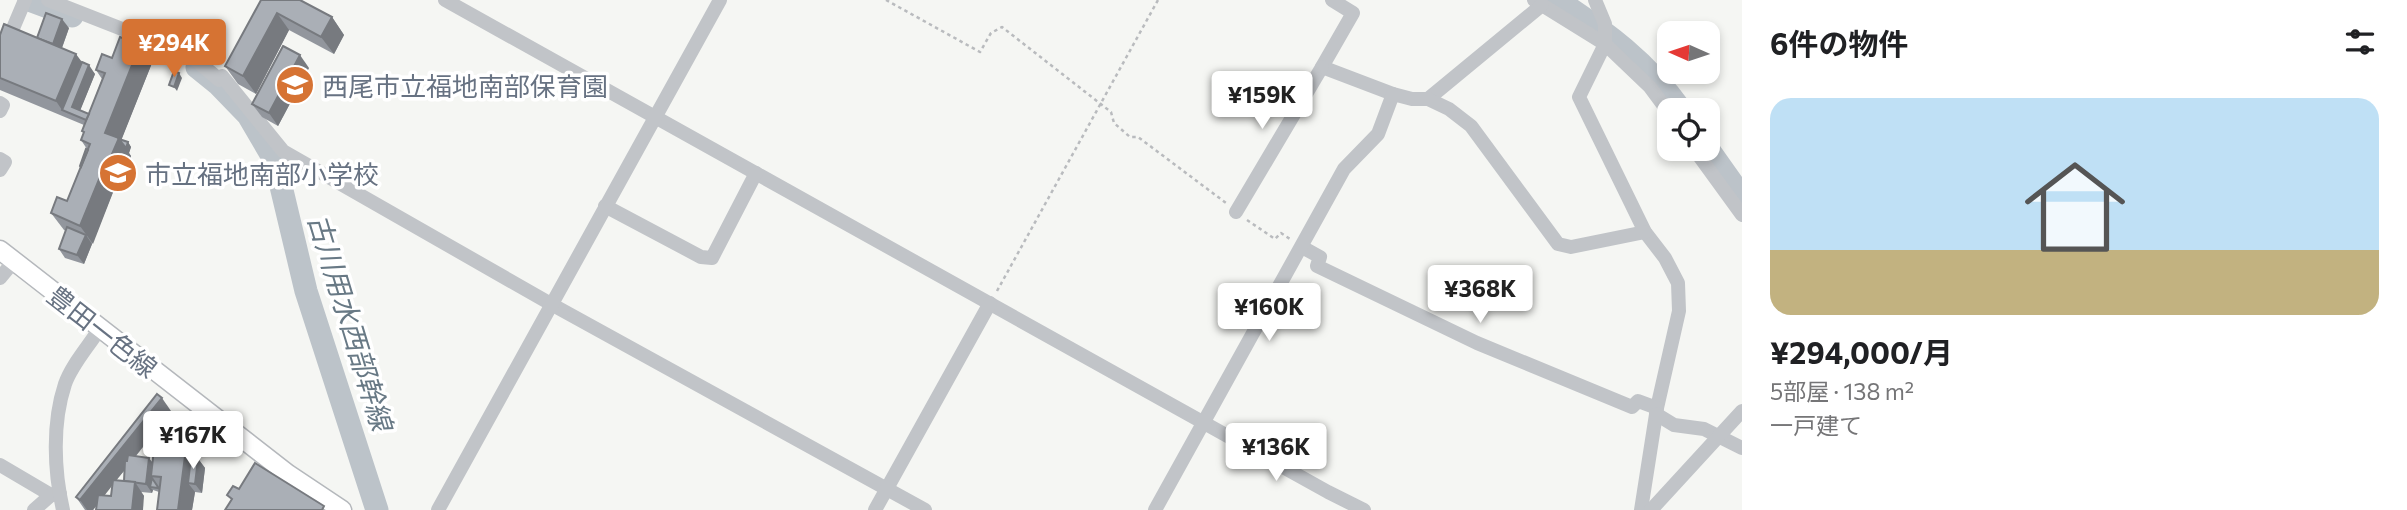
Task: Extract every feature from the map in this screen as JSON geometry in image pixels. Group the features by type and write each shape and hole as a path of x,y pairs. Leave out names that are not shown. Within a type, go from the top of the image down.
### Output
{"main road":[{"name":"豊田一色線","path":"7,256 288,474 342,510"}],"street":[{"path":"48,0 191,56 219,78 283,151 551,304 925,510"},
{"path":"446,0 1364,510"},
{"path":"438,510 720,0"},
{"path":"1236,212 1353,13 1332,0"},
{"path":"1595,0 1605,24 1605,44 1579,97 1644,232 1665,258 1678,283 1679,311 1656,411 1641,510"},
{"path":"0,60 24,1"},
{"path":"1428,99 1538,3 1605,44 1658,98"},
{"path":"1322,67 1393,94 1412,99 1428,99 1449,109 1471,126 1558,244 1571,247 1644,232"},
{"path":"1155,510 1344,169 1377,134 1393,94"},
{"path":"0,103 3,105 0,111"},
{"path":"0,159 5,162 0,170"},
{"path":"1703,161 1741,211"},
{"path":"606,206 701,257 712,258 756,173"},
{"path":"1302,247 1320,257 1318,266 1477,343 1632,407 1637,401 1674,425 1704,429 1742,448"},
{"path":"0,278 7,256"},
{"path":"875,510 990,303"},
{"path":"63,510 55,494 56,452 65,383 100,328"},
{"path":"1651,510 1742,411"},
{"path":"0,465 55,494"},
{"path":"34,510 55,494"}],"path":[{"path":"886,0 980,52 991,33 1002,27 1111,112 1114,122 1130,138 1138,137 1275,239 1281,233 1302,247"},
{"path":"990,303 1158,0"}],"building":[{"path":"261,0 300,0 332,17 321,37 277,13 243,76 225,66"},
{"path":"46,13 62,19 53,44 37,38"},
{"path":"4,24 76,54 56,101 0,78 0,35"},
{"path":"120,37 140,45 105,133 119,138 80,226 51,213 57,197 67,201 90,144 81,140 105,73 96,70 102,54 112,58"},
{"path":"283,46 300,55 269,113 252,104"},
{"path":"82,62 89,65 72,107 89,114 86,120 62,110"},
{"path":"174,71 179,73 174,87 169,85"},
{"path":"86,149 88,150 81,167 80,166"},
{"path":"67,227 86,235 77,255 59,249"},
{"path":"157,394 162,398 80,500 76,497"},
{"path":"170,416 190,418 178,510 157,510 161,477 151,476 154,449 165,451"},
{"path":"128,455 149,458 146,484 124,481"},
{"path":"191,458 198,459 195,484 188,483"},
{"path":"255,463 324,506 322,510 225,510 232,499 227,495 233,486 239,489"},
{"path":"152,478 158,487 158,488 150,487"},
{"path":"113,480 135,482 132,510 96,510 98,495 111,496"}],"waterway":[{"name":"古川用水西部幹線","path":"29,0 72,16"},
{"path":"1557,0 1625,49 1672,98"},
{"name":"古川用水西部幹線","path":"197,67 248,115 275,161 306,291 377,510"},
{"path":"1716,161 1742,197"}],"place":[{"name":"西尾市立福地南部保育園","path":"295,85"},
{"name":"市立福地南部小学校","path":"118,173"}]}
